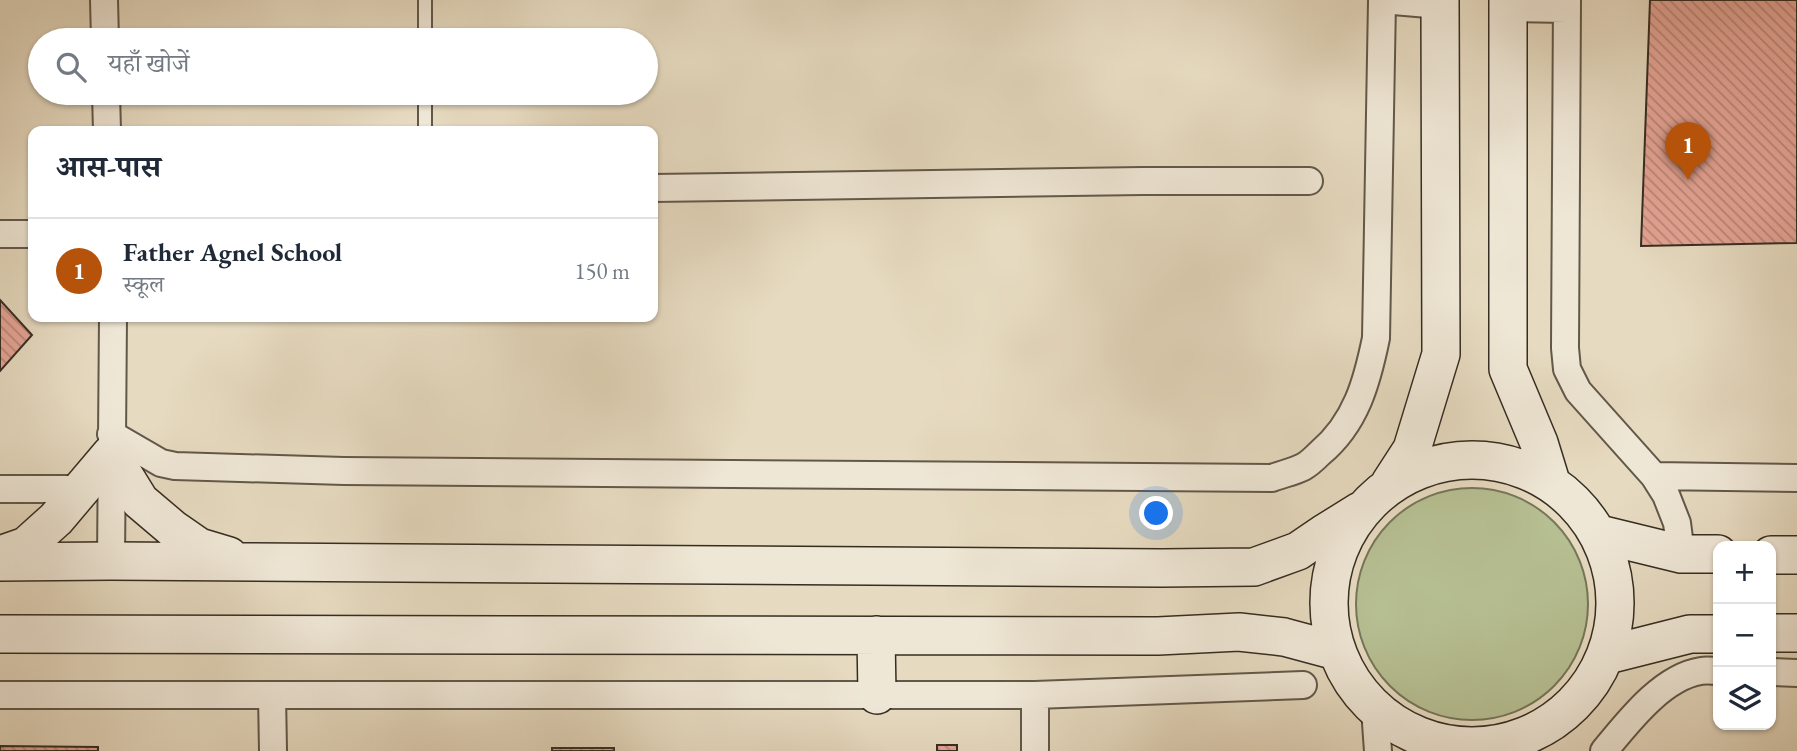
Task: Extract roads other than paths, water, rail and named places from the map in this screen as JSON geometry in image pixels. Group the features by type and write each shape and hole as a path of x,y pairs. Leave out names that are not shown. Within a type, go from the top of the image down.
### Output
{"street":[{"path":"104,0 105,28"},
{"path":"0,562 1162,568 1254,567 1298,551 1360,511 1391,483 1412,449 1441,354 1440,2 1382,1 1376,338 1370,370 1360,400 1334,442 1304,467 1272,478 344,471 175,466 111,444"},
{"path":"1551,482 1539,443 1508,369 1508,4 1567,5 1567,369 1578,391 1654,476 1666,495 1677,523 1681,554"},
{"path":"106,105 107,126"},
{"path":"658,188 1309,181"},
{"path":"0,234 28,234"},
{"path":"111,561 113,322"},
{"path":"0,555 26,546 56,519 81,489 111,444"},
{"path":"111,444 140,501 173,529 199,547 253,563"},
{"path":"1391,483 1443,461 1499,461 1551,482 1579,505 1599,534 1616,594 1607,655 1592,682 1573,706 1550,751"},
{"path":"1654,476 1797,478"},
{"path":"0,489 81,489"},
{"path":"1360,511 1330,578 1336,651 1351,681 1375,709 1414,742 1452,745 1496,744 1538,731 1573,706"},
{"path":"1599,534 1681,554 1713,554"},
{"path":"1776,555 1797,555"},
{"path":"0,634 1157,635 1239,632 1284,637 1336,651"},
{"path":"1776,633 1797,633"},
{"path":"1607,655 1690,634 1713,634"},
{"path":"876,635 877,695"},
{"path":"1604,751 1660,690 1681,677 1713,671"},
{"path":"1776,672 1797,673"},
{"path":"0,695 1035,695 1303,685"},
{"path":"272,695 273,751"},
{"path":"1035,695 1035,751"},
{"path":"1375,709 1378,751"}],"lane":[{"path":"425,0 425,28"},
{"path":"425,105 425,126"}],"place":[{"name":"Father Agnel School","path":"1688,180"}]}
